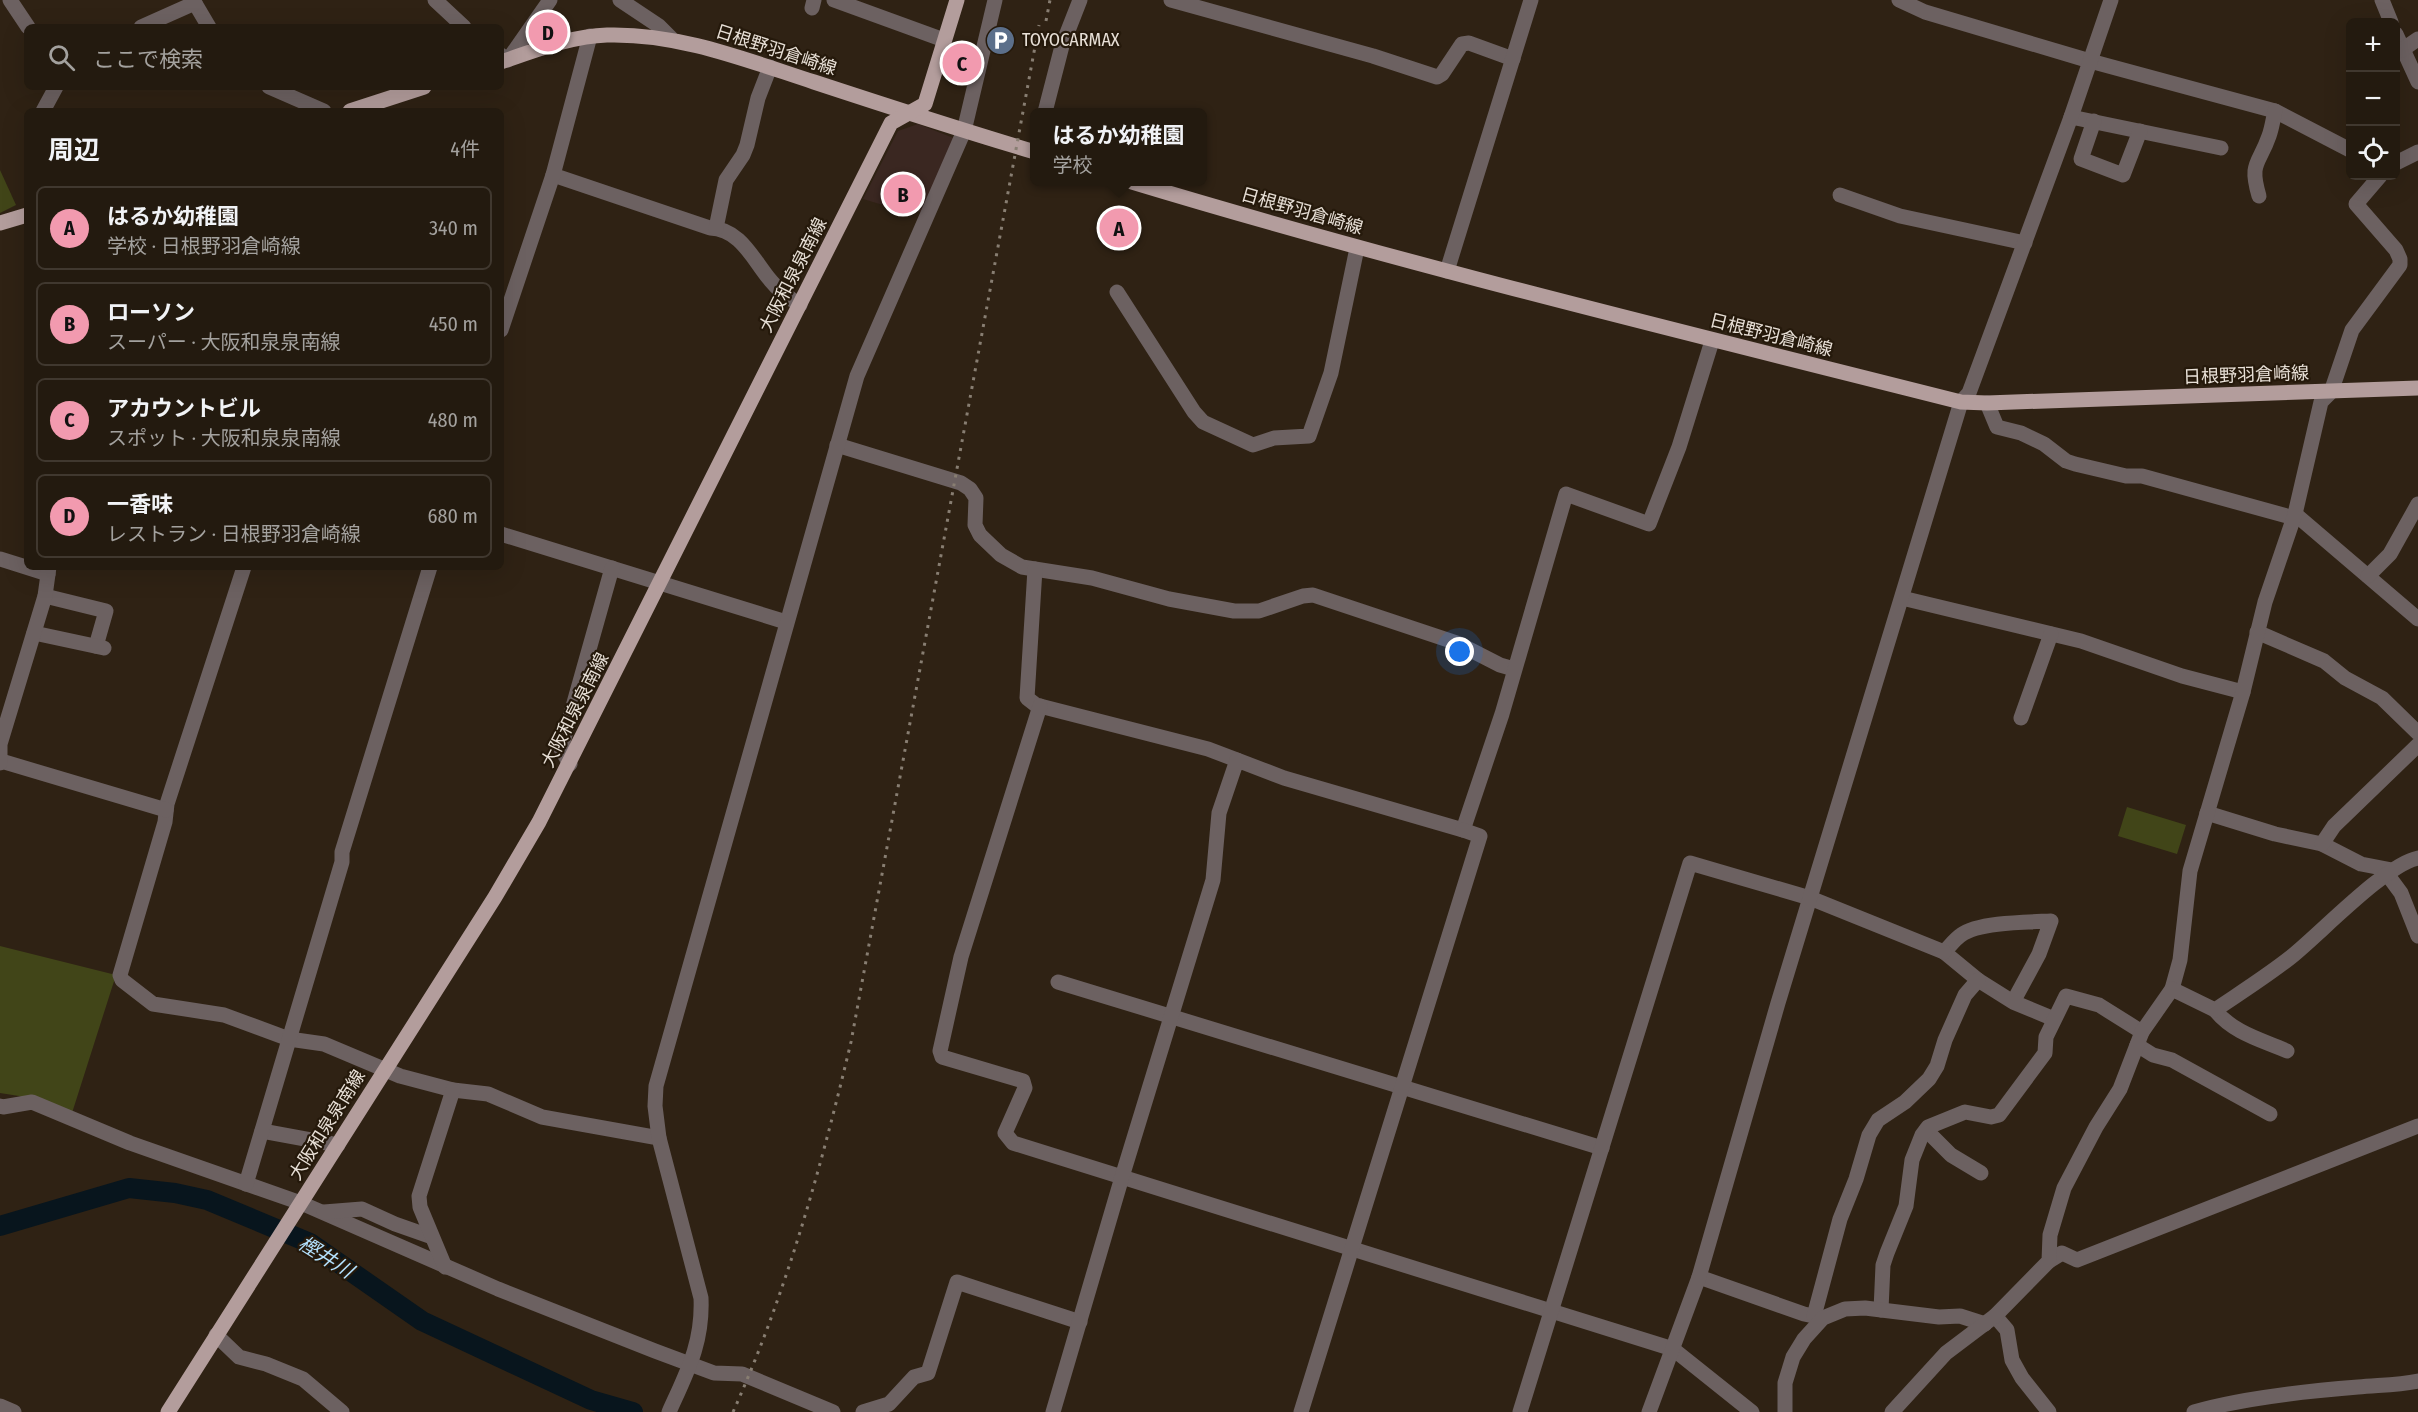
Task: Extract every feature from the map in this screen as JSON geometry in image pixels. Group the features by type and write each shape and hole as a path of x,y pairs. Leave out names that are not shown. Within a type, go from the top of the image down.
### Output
{"main road":[{"name":"大阪和泉泉南線","path":"168,1412 516,863 570,764 891,123 925,104 957,0"},
{"name":"日根野羽倉崎線","path":"504,59 590,36 654,36 770,67 964,131 1030,150"},
{"path":"359,108 415,90"},
{"name":"日根野羽倉崎線","path":"1145,186 1357,248 1712,341 1961,402 1987,404 2418,388"},
{"path":"0,223 24,216"}],"street":[{"path":"10,0 26,24"},
{"path":"435,0 461,24"},
{"path":"504,58 550,0"},
{"path":"620,0 659,26 671,39"},
{"path":"834,0 875,7 944,40"},
{"path":"669,1412 690,1365 702,1324 701,1298 659,1138 655,1106 656,1086 857,376 964,131 995,0"},
{"path":"1046,108 1062,46 1080,0"},
{"path":"1171,0 1373,56 1437,77 1442,74 1462,44 1468,43 1512,58"},
{"path":"1447,271 1531,0"},
{"path":"1899,0 1925,12 2090,62 2275,111 2346,148"},
{"path":"1649,1412 1699,1277 1810,898 1961,402 1969,393 2025,243 2111,0"},
{"path":"2382,0 2389,18"},
{"path":"147,24 194,2 207,24"},
{"path":"504,321 553,175 590,36"},
{"path":"2402,50 2418,39"},
{"path":"2400,45 2418,82"},
{"path":"716,228 726,180 747,145 758,98 770,67"},
{"path":"45,108 54,90"},
{"path":"276,90 317,108"},
{"path":"2259,196 2254,178 2257,158 2269,136 2275,111"},
{"path":"2071,117 2221,148"},
{"path":"2094,122 2081,159 2123,175 2140,131"},
{"path":"2400,161 2418,152"},
{"path":"553,175 611,193 657,211 722,229 736,236 772,283 800,305"},
{"path":"2049,1262 2050,1235 2064,1188 2096,1127 2120,1089 2140,1039 2172,989 2180,960 2190,871 2242,692 2265,602 2294,516 2321,402 2331,392 2352,330 2400,266 2396,250 2356,204 2377,180"},
{"path":"1840,195 1900,216 2025,243"},
{"path":"1117,292 1194,412 1203,422 1253,445 1274,438 1309,436 1331,373 1357,248"},
{"path":"1462,830 1502,714 1566,494 1649,524 1679,447 1712,341"},
{"path":"1987,404 1997,427 2044,444 2066,460 2099,471 2142,476 2294,516 2418,619"},
{"path":"837,445 961,483 970,489 976,498 975,525 980,535 1001,555 1022,567 1092,578 1169,599 1234,612 1259,611 1303,596 1313,595 1457,643 1514,669"},
{"path":"2368,576 2390,554 2418,504"},
{"path":"504,535 786,622"},
{"path":"0,559 24,564"},
{"path":"570,764 561,748 612,568"},
{"path":"1035,569 1027,698 1040,706 1208,749 1284,778 1480,836 1301,1412"},
{"path":"48,570 45,596 0,744 0,762 166,810"},
{"path":"243,570 166,810 120,975 122,980 153,1004 224,1015 289,1039 324,1044 400,1076 453,1090 488,1094 542,1117 659,1138"},
{"path":"246,1184 342,862 342,852 429,570"},
{"path":"34,633 100,647 106,610 45,596"},
{"path":"1902,598 2081,641 2182,676 2242,692"},
{"path":"2257,632 2324,662 2345,678 2382,698 2418,733"},
{"path":"2021,718 2051,634"},
{"path":"1040,706 961,957 940,1051 942,1057 1023,1081 1025,1088 1005,1133 1013,1143 1673,1349 1752,1412"},
{"path":"2322,844 2334,826 2418,745"},
{"path":"1053,1412 1213,880 1219,813 1238,760"},
{"path":"2207,813 2275,834 2322,844 2361,864 2390,872 2418,936"},
{"path":"2215,1010 2290,958 2390,872 2407,861 2418,858"},
{"path":"1520,1412 1690,863 1810,898 1944,952 1978,980 2013,1002 2054,1019"},
{"path":"1944,952 1962,934 1972,930 1997,925 2051,921 2039,954 2013,1002"},
{"path":"1785,1412 1785,1383 1793,1357 1819,1317 1840,1219 1856,1179 1869,1135 1878,1120 1905,1102 1929,1079 1937,1066 1945,1040 1965,995 1978,980"},
{"path":"1058,982 1602,1148"},
{"path":"2172,989 2215,1010 2220,1017 2244,1032 2287,1051"},
{"path":"1881,1310 1884,1265 1906,1206 1916,1147 1926,1130 1965,1112 1992,1117 1999,1115 2045,1053 2046,1037 2066,996 2098,1005 2140,1039 2153,1055 2172,1060 2270,1114"},
{"path":"446,1266 420,1207 419,1196 453,1090"},
{"path":"0,1106 32,1102 130,1143 246,1184 298,1207 321,1212 498,1289 690,1365 714,1373 742,1374 833,1412"},
{"path":"1892,1412 1946,1353 1990,1320 2049,1262 2062,1253 2077,1260 2418,1126"},
{"path":"1926,1130 1951,1155 1981,1173"},
{"path":"262,1131 338,1144"},
{"path":"321,1212 362,1209 432,1237"},
{"path":"1699,1277 1819,1317 1845,1309 1990,1320 2007,1330 2012,1360 2022,1378 2049,1412"},
{"path":"863,1412 889,1404 914,1377 928,1373 957,1282 1080,1322"},
{"path":"216,1335 239,1357 275,1367 303,1379 342,1412"},
{"path":"2194,1412 2222,1404 2418,1381"},
{"path":"0,1406 14,1412"}],"shaded area":[{"path":"918,124 956,139 923,213 912,210 906,212 863,199 898,131"}],"green space":[{"path":"0,170 16,205 0,213"},
{"path":"2127,807 2186,825 2177,854 2118,836"},
{"path":"0,946 116,975 72,1113 19,1096 0,1093"}],"waterway":[{"name":"樫井川","path":"0,1226 129,1188 175,1193 207,1200 310,1243 422,1321 591,1400 633,1412"}],"railway":[{"path":"1046,21 1050,0"},
{"path":"733,1412 770,1322 801,1230 851,1042 1039,25"}],"place":[{"name":"一香味","path":"548,32"},
{"name":"TOYOCARMAX","path":"1001,40"},
{"name":"アカウントビル","path":"962,63"},
{"name":"ローソン","path":"903,194"},
{"name":"はるか幼稚園","path":"1119,228"}]}
